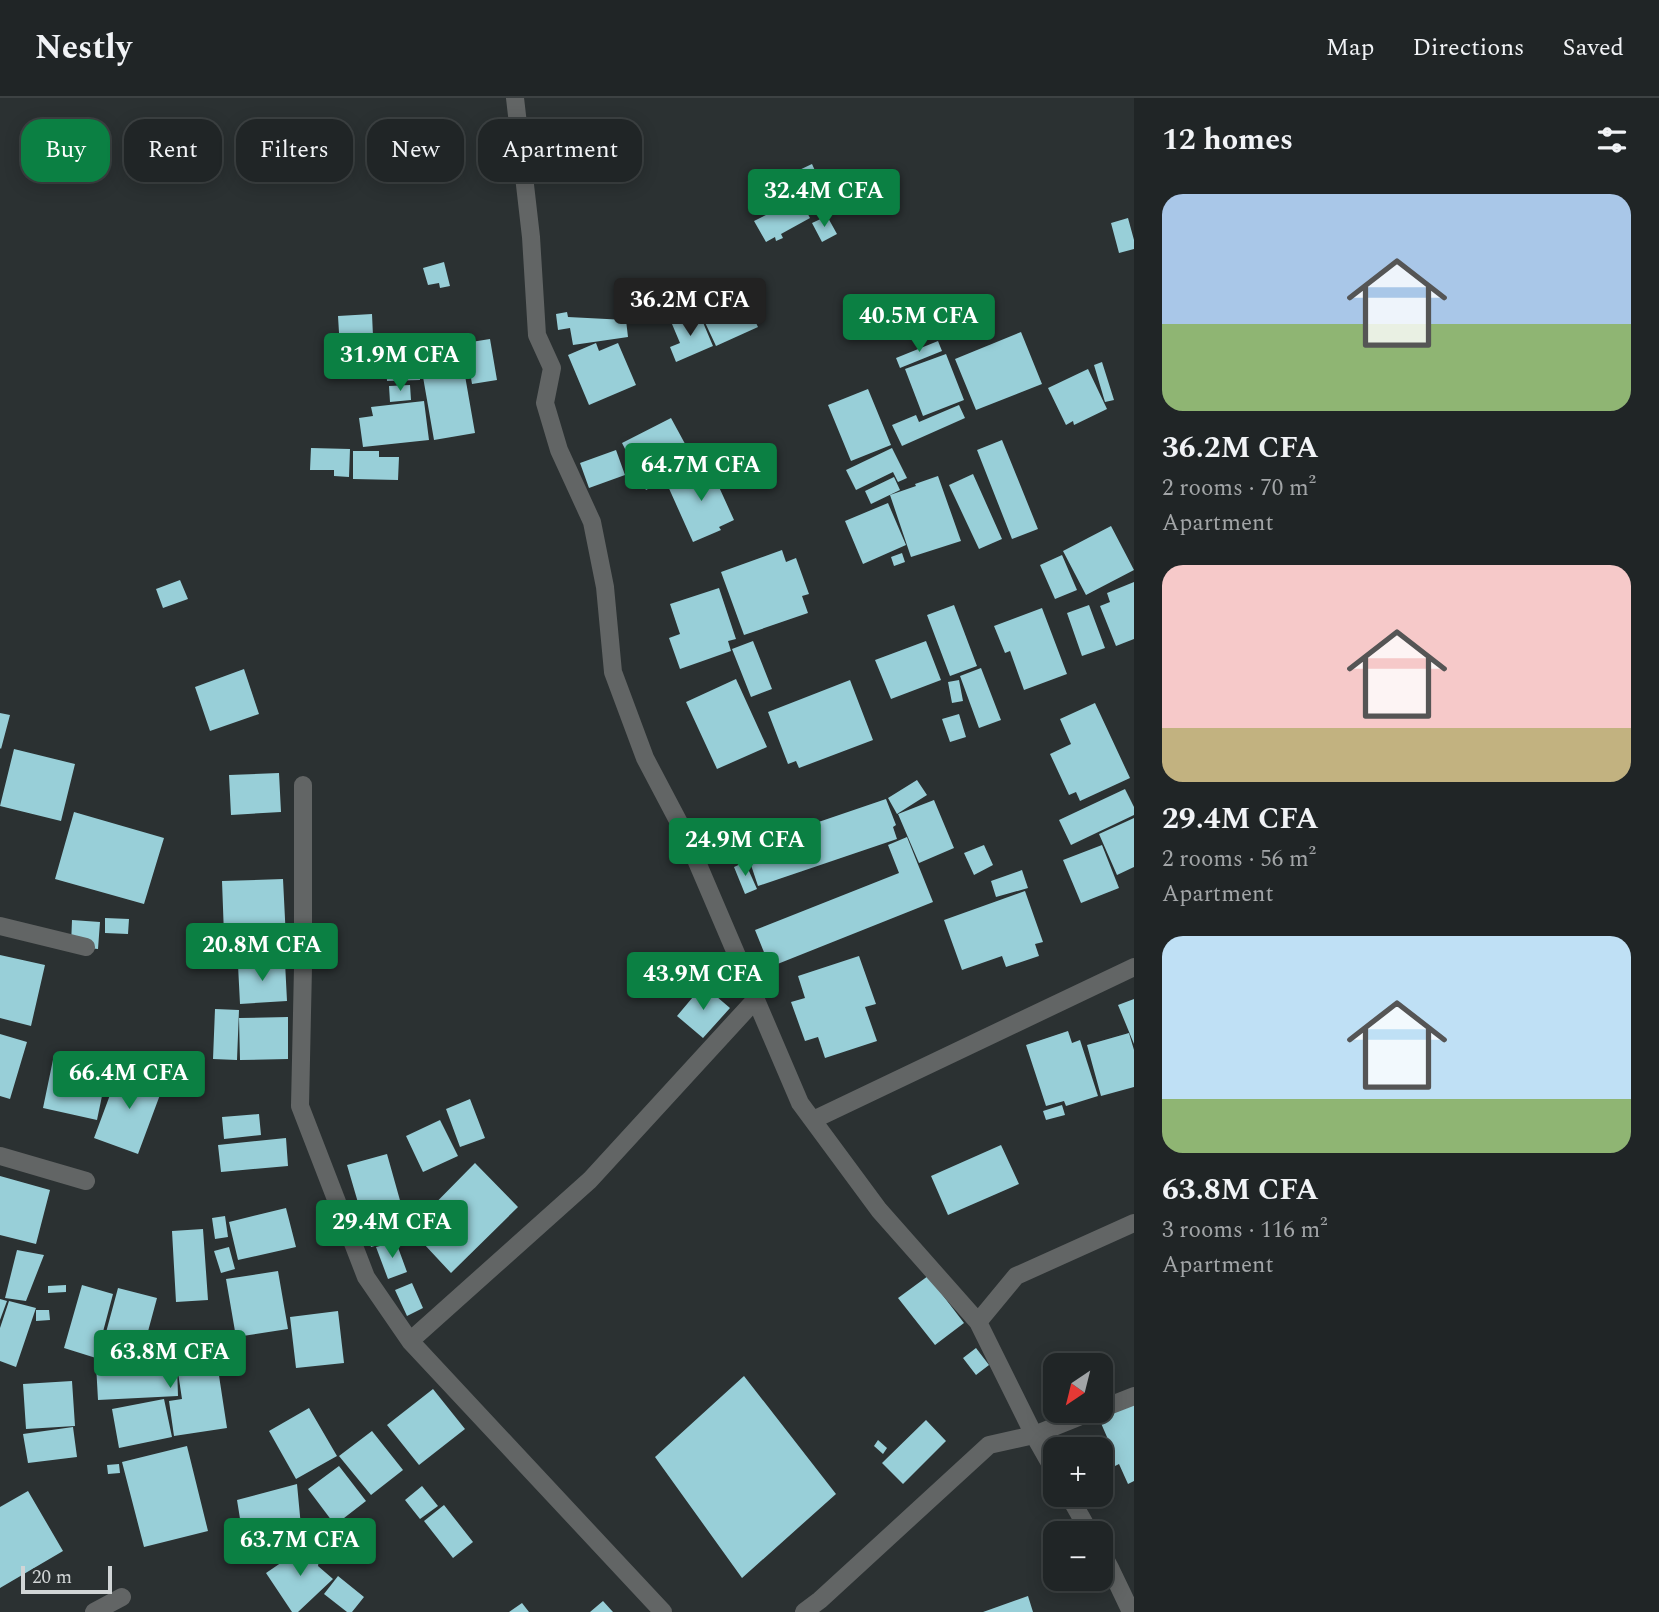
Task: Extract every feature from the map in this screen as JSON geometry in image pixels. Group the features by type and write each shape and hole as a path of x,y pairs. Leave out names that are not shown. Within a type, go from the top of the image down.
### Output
{"street":[{"path":"515,98 531,237 537,335 552,368 545,403 559,450 592,522 605,587 613,672 645,758 685,834 800,1103 879,1210 978,1322 1043,1451"},
{"path":"303,785 303,967 299,1107 366,1277 410,1341 663,1612"},
{"path":"0,926 86,947"},
{"path":"813,1120 1134,967"},
{"path":"410,1341 590,1180 756,999"},
{"path":"0,1156 86,1181"},
{"path":"978,1322 1016,1276 1134,1223"},
{"path":"1113,1404 1134,1395"},
{"path":"804,1612 989,1445 1034,1435 1064,1423"},
{"path":"1113,1574 1131,1612"},
{"path":"94,1612 122,1597"}],"building":[{"path":"812,164 823,188 807,195 795,172"},
{"path":"799,198 810,218 781,234 783,238 776,241 775,237 766,242 754,221"},
{"path":"827,216 837,234 822,242 812,223"},
{"path":"1128,218 1134,249 1119,253 1111,223"},
{"path":"444,262 450,286 440,288 439,283 428,285 423,268"},
{"path":"743,296 758,327 716,346 702,316"},
{"path":"567,312 568,317 626,320 628,337 573,345 570,328 558,330 556,314"},
{"path":"699,313 713,346 676,362 670,347 680,343 672,324"},
{"path":"372,314 374,358 360,358 361,365 341,366 338,316"},
{"path":"1021,332 1042,384 976,410 955,359"},
{"path":"490,339 497,380 472,384 465,343"},
{"path":"938,341 942,351 900,368 896,358"},
{"path":"596,343 599,351 618,343 636,385 589,405 568,355"},
{"path":"460,347 475,433 434,440 419,354"},
{"path":"946,354 964,400 923,416 905,369"},
{"path":"419,355 420,380 387,381 386,357"},
{"path":"1102,362 1114,400 1105,402 1094,365"},
{"path":"1088,369 1107,409 1074,425 1073,421 1066,425 1048,388"},
{"path":"410,385 411,400 390,402 389,386"},
{"path":"868,389 891,445 851,461 828,405"},
{"path":"424,401 429,440 363,447 359,418 373,416 371,407"},
{"path":"959,405 965,418 902,446 892,425 916,415 919,422"},
{"path":"671,418 696,464 646,490 622,443"},
{"path":"1002,440 1038,529 1012,539 977,450"},
{"path":"311,448 350,449 349,477 334,476 334,470 310,470"},
{"path":"892,448 907,478 898,482 893,472 856,490 846,470"},
{"path":"616,450 625,475 589,488 580,463"},
{"path":"353,451 379,451 379,457 399,457 398,480 353,479"},
{"path":"709,465 734,520 719,527 721,530 693,542 667,484"},
{"path":"973,474 1002,539 979,549 949,485"},
{"path":"938,476 961,541 911,557 890,495"},
{"path":"894,477 900,490 871,504 865,491"},
{"path":"888,503 906,545 863,564 845,521"},
{"path":"1111,526 1134,570 1086,595 1063,551"},
{"path":"782,550 786,562 796,558 809,594 802,596 808,613 744,635 721,572"},
{"path":"902,553 905,562 894,566 891,557"},
{"path":"1062,555 1077,590 1055,599 1040,565"},
{"path":"180,580 188,599 163,608 156,589"},
{"path":"1134,582 1134,639 1116,646 1100,606 1110,602 1107,593"},
{"path":"719,588 736,639 728,641 731,651 680,669 669,638 680,634 670,604"},
{"path":"954,605 977,666 950,676 927,615"},
{"path":"1089,605 1105,648 1082,656 1067,613"},
{"path":"1042,608 1067,674 1024,690 1010,651 1005,653 994,626"},
{"path":"753,641 772,689 751,697 732,649"},
{"path":"926,641 941,680 891,699 875,660"},
{"path":"981,668 1001,720 979,728 960,676"},
{"path":"244,669 259,714 210,731 195,687"},
{"path":"736,679 767,747 717,769 686,702"},
{"path":"850,680 873,740 799,768 796,761 788,764 768,712"},
{"path":"959,680 963,701 952,703 948,682"},
{"path":"1095,703 1130,778 1080,801 1076,792 1069,795 1050,754 1071,744 1060,719"},
{"path":"0,713 10,715 1,749 0,748"},
{"path":"959,714 966,737 950,742 942,719"},
{"path":"14,749 75,764 61,821 0,806"},
{"path":"279,773 281,812 231,815 229,775"},
{"path":"917,780 927,795 897,814 888,798"},
{"path":"1125,789 1134,807 1134,815 1071,845 1059,820"},
{"path":"886,799 896,825 893,827 897,839 758,886 745,847"},
{"path":"934,800 954,848 919,863 898,814"},
{"path":"74,812 164,838 144,904 55,879"},
{"path":"1134,818 1134,867 1117,875 1099,834"},
{"path":"907,837 933,902 770,967 755,930 899,873 888,845"},
{"path":"984,845 993,865 974,875 964,853"},
{"path":"1102,845 1119,888 1081,903 1063,860"},
{"path":"745,862 757,889 745,894 734,867"},
{"path":"1022,870 1028,888 996,897 991,881"},
{"path":"283,879 287,959 225,962 222,881"},
{"path":"1025,891 1043,942 1035,944 1039,956 1006,967 1002,956 962,970 944,920"},
{"path":"105,918 129,919 128,934 105,933"},
{"path":"72,920 100,922 98,949 71,946"},
{"path":"0,955 45,965 31,1026 0,1018"},
{"path":"859,956 876,1004 865,1007 877,1041 825,1058 818,1037 805,1041 791,1002 805,998 798,976"},
{"path":"285,962 287,1001 240,1004 238,965"},
{"path":"703,985 730,1008 703,1038 677,1016"},
{"path":"1134,999 1134,1044 1118,1005"},
{"path":"215,1009 239,1010 237,1060 213,1059"},
{"path":"288,1017 288,1059 240,1060 239,1018"},
{"path":"1068,1031 1072,1043 1080,1040 1098,1096 1066,1106 1064,1101 1046,1106 1026,1045"},
{"path":"1129,1033 1134,1050 1134,1087 1101,1096 1087,1045"},
{"path":"0,1034 27,1042 10,1099 0,1096"},
{"path":"54,1055 108,1067 97,1120 43,1108"},
{"path":"120,1068 164,1084 138,1154 94,1138"},
{"path":"470,1099 485,1138 460,1147 446,1109"},
{"path":"1062,1105 1065,1115 1046,1120 1043,1111"},
{"path":"259,1114 261,1135 224,1139 222,1117"},
{"path":"440,1120 458,1156 423,1172 406,1136"},
{"path":"286,1138 288,1166 221,1172 218,1145"},
{"path":"1001,1145 1019,1184 948,1215 931,1176"},
{"path":"387,1154 410,1236 371,1247 347,1165"},
{"path":"475,1163 518,1207 451,1273 410,1229"},
{"path":"0,1176 50,1190 36,1244 0,1235"},
{"path":"286,1208 296,1247 238,1260 229,1222"},
{"path":"225,1216 228,1237 215,1239 212,1218"},
{"path":"203,1229 208,1300 176,1302 172,1231"},
{"path":"396,1242 407,1272 388,1279 376,1247"},
{"path":"229,1247 235,1269 221,1273 214,1251"},
{"path":"17,1250 44,1255 26,1301 5,1298"},
{"path":"278,1271 288,1329 236,1337 226,1279"},
{"path":"928,1276 964,1323 935,1345 898,1298"},
{"path":"412,1283 423,1308 407,1316 395,1290"},
{"path":"66,1285 66,1292 48,1293 48,1286"},
{"path":"82,1285 113,1294 96,1358 64,1348"},
{"path":"118,1288 157,1298 140,1361 101,1351"},
{"path":"0,1299 7,1301 0,1320"},
{"path":"9,1301 36,1308 16,1367 0,1361 0,1328"},
{"path":"36,1310 49,1310 50,1320 36,1321"},
{"path":"338,1311 344,1363 296,1368 290,1317"},
{"path":"976,1348 989,1365 976,1375 963,1358"},
{"path":"216,1356 227,1428 174,1436 169,1401 182,1399 177,1366 178,1396 98,1400 96,1364 176,1361"},
{"path":"744,1376 836,1494 742,1578 655,1457"},
{"path":"72,1381 75,1426 26,1429 23,1384"},
{"path":"433,1389 465,1429 419,1465 387,1425"},
{"path":"1134,1397 1134,1481 1128,1484 1119,1464 1113,1467 1113,1437 1107,1437 1101,1423 1113,1423 1113,1407"},
{"path":"164,1399 172,1437 119,1448 112,1409"},
{"path":"309,1408 337,1456 296,1479 269,1431"},
{"path":"926,1420 946,1441 903,1484 882,1463"},
{"path":"73,1427 77,1457 28,1463 23,1434"},
{"path":"372,1431 403,1470 371,1495 339,1456"},
{"path":"878,1440 887,1448 883,1454 874,1446"},
{"path":"187,1446 208,1531 144,1547 122,1462"},
{"path":"119,1464 120,1473 108,1474 107,1465"},
{"path":"339,1466 366,1501 335,1525 308,1489"},
{"path":"297,1484 303,1548 247,1562 237,1500"},
{"path":"422,1486 438,1506 420,1519 405,1500"},
{"path":"28,1491 63,1551 0,1588 0,1507"},
{"path":"444,1505 473,1542 453,1558 424,1521"},
{"path":"310,1543 320,1554 318,1566 333,1579 298,1612 292,1612 266,1573"},
{"path":"338,1576 364,1597 352,1612 347,1612 324,1594"},
{"path":"1028,1596 1033,1612 983,1612"},
{"path":"603,1601 613,1612 590,1612"},
{"path":"522,1603 529,1612 509,1612"}]}
